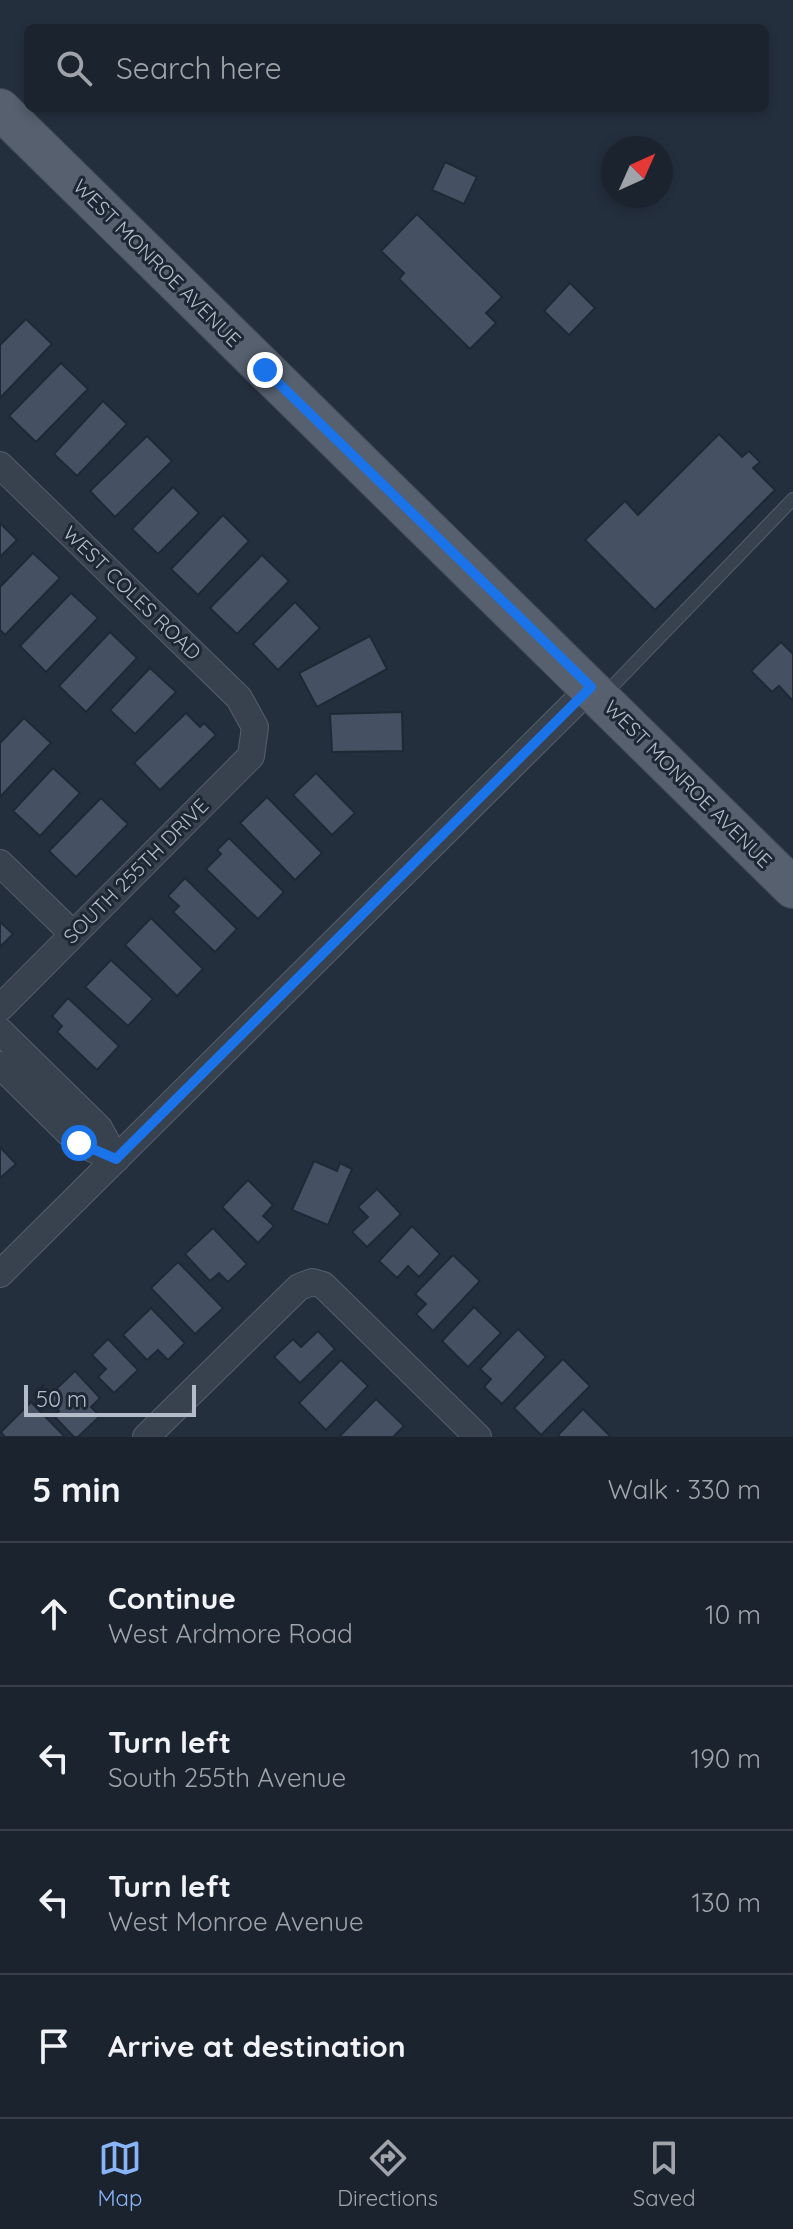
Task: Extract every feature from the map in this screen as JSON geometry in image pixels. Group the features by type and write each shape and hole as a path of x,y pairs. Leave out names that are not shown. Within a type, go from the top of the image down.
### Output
{"main road":[{"name":"WEST MONROE AVENUE","path":"0,109 791,882"}],"street":[{"name":"WEST COLES ROAD","path":"0,465 239,698 255,727"},
{"path":"0,1274 596,692"},
{"name":"SOUTH 255TH DRIVE","path":"0,1008 251,756 255,727"},
{"path":"0,863 73,934"},
{"path":"0,1031 99,1128 116,1159"},
{"path":"0,1065 79,1143 116,1159"},
{"path":"146,1437 299,1287 312,1282 323,1285 478,1437"}],"lane":[{"path":"596,692 793,499"}],"building":[{"path":"445,162 477,177 464,204 432,190"},
{"path":"417,214 502,297 486,313 496,323 470,349 399,279 404,273 381,251"},
{"path":"570,283 595,308 569,335 544,311"},
{"path":"26,319 52,344 0,398 0,345"},
{"path":"61,363 88,389 36,442 9,416"},
{"path":"103,401 127,424 77,476 54,454"},
{"path":"719,434 742,457 749,451 760,462 753,468 775,490 655,610 585,540 625,501 638,515"},
{"path":"147,436 172,461 115,517 90,491"},
{"path":"173,487 199,513 158,554 132,529"},
{"path":"223,515 249,541 198,595 171,569"},
{"path":"0,523 17,540 0,557"},
{"path":"33,553 60,578 5,635 0,630 0,587"},
{"path":"262,555 289,581 237,634 210,608"},
{"path":"71,593 98,618 46,672 20,646"},
{"path":"295,602 320,628 278,670 253,644"},
{"path":"110,632 137,658 86,712 59,686"},
{"path":"370,636 387,669 317,707 299,673"},
{"path":"781,642 793,654 793,701 779,686 772,692 751,671"},
{"path":"150,668 176,692 135,734 110,710"},
{"path":"402,712 403,751 332,752 330,714"},
{"path":"186,713 200,727 204,723 216,735 160,790 134,763"},
{"path":"24,718 51,743 0,797 0,743"},
{"path":"53,768 80,793 40,836 13,811"},
{"path":"316,773 355,813 332,835 293,795"},
{"path":"267,797 322,853 295,880 240,823"},
{"path":"101,798 128,824 76,877 49,851"},
{"path":"229,838 284,892 258,919 206,869 221,854 217,850"},
{"path":"185,878 237,929 215,952 173,912 179,906 168,896"},
{"path":"151,918 203,969 177,996 125,945"},
{"path":"0,922 13,934 0,947"},
{"path":"111,960 153,999 128,1026 85,987"},
{"path":"68,998 119,1046 97,1070 57,1032 62,1026 52,1016"},
{"path":"0,1147 16,1164 0,1178"},
{"path":"314,1161 337,1171 340,1163 352,1169 328,1225 292,1210"},
{"path":"248,1180 273,1205 263,1216 274,1226 258,1243 222,1207"},
{"path":"377,1189 401,1214 367,1247 352,1232 368,1217 358,1207"},
{"path":"412,1226 440,1254 419,1277 408,1266 397,1278 379,1261"},
{"path":"213,1228 247,1264 228,1282 219,1273 210,1281 185,1254"},
{"path":"453,1255 480,1281 433,1331 416,1314 426,1304 415,1294"},
{"path":"178,1262 223,1308 195,1334 151,1288"},
{"path":"474,1307 501,1333 468,1367 442,1341"},
{"path":"151,1308 185,1343 168,1360 158,1350 147,1360 123,1335"},
{"path":"518,1329 546,1357 502,1404 484,1387 491,1379 480,1369"},
{"path":"318,1331 335,1349 300,1383 274,1357 293,1339 301,1347"},
{"path":"108,1339 138,1370 114,1393 98,1377 106,1369 92,1355"},
{"path":"563,1359 590,1386 541,1435 514,1408"},
{"path":"341,1360 368,1386 326,1430 299,1403"},
{"path":"75,1371 100,1398 91,1407 100,1416 78,1437 74,1437 54,1416 59,1411 47,1398"},
{"path":"376,1399 404,1426 393,1437 339,1437"},
{"path":"31,1402 65,1437 5,1437 1,1432"},
{"path":"583,1409 611,1437 558,1435"}],"route":[{"path":"79,1143 116,1159 591,687 265,370"}]}
